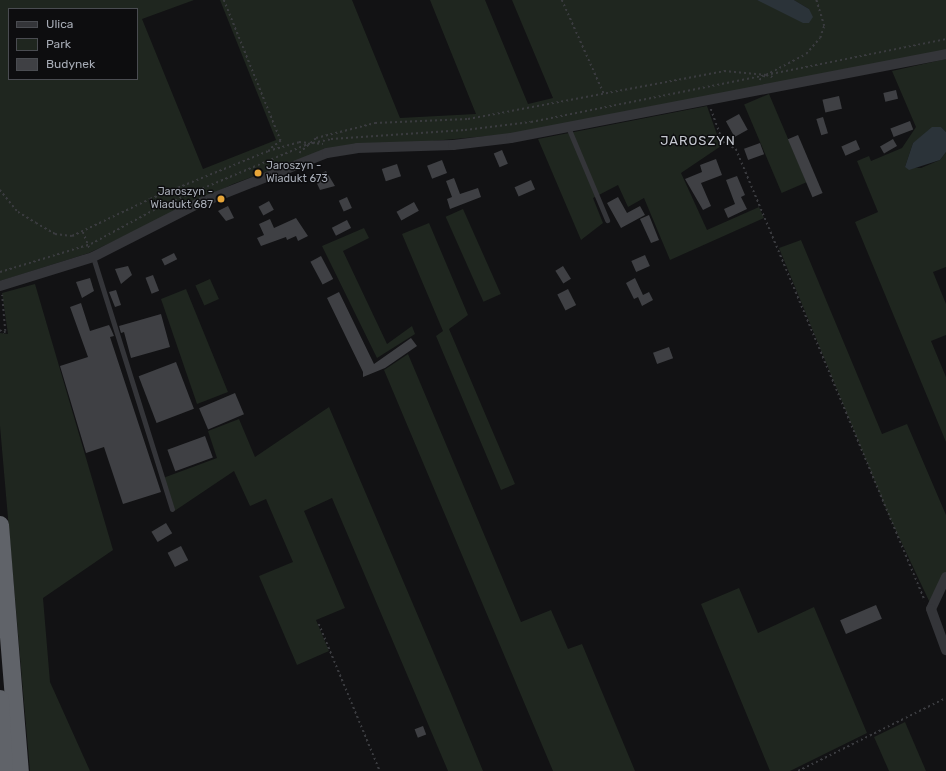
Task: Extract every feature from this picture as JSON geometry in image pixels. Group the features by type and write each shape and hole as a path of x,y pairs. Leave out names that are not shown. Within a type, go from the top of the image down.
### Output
{"highway":[{"path":"0,525 20,771"},
{"path":"0,699 4,771"}],"street":[{"path":"0,286 93,256 195,205 327,153 357,148 452,145 568,127 946,54"},
{"path":"946,577 931,609 946,650"}],"lane":[{"path":"568,127 606,220"},
{"path":"93,256 172,509"}],"path":[{"path":"224,0 281,140 268,151"},
{"path":"562,0 604,94"},
{"path":"296,156 316,138 347,128 375,122 468,119 724,71 766,75 806,54 820,38 824,26 816,0"},
{"path":"708,101 723,142 736,149 922,595 931,609"},
{"path":"0,190 18,212 55,234 72,236 150,199 268,151 299,142 328,144"},
{"path":"83,232 89,246"},
{"path":"0,286 6,331 4,333 0,330"},
{"path":"319,624 380,771"},
{"path":"798,771 946,698"}],"green space":[{"path":"0,0 194,0 142,19 203,169 276,140 220,0 352,0 400,118 476,114 430,0 485,0 528,104 553,98 512,0 757,0 809,9 794,0 946,0 946,50 511,134 322,151 233,184 89,253 0,281"},
{"path":"946,59 946,132 941,127 913,143 905,167 921,168 940,160 946,152 946,267 933,272 946,304 946,335 931,341 946,377 946,442 855,222 878,212 857,161 869,156 871,161 902,148 916,127 892,71"},
{"path":"769,94 807,182 782,193 744,105"},
{"path":"707,106 721,146 681,173 707,230 759,207 764,218 670,260 644,198 628,207 618,185 593,198 603,223 581,240 538,139"},
{"path":"463,209 501,294 483,302 446,217"},
{"path":"429,223 468,315 449,329 515,484 501,490 436,336 443,331 402,234"},
{"path":"364,228 369,238 343,251 387,344 412,326 415,334 377,358 322,246"},
{"path":"801,240 882,434 907,424 946,515 946,572 930,603 889,516 779,248"},
{"path":"210,279 219,299 204,306 195,286"},
{"path":"35,284 113,550 43,598 50,682 90,771 30,771 0,426 0,333 8,334 2,293"},
{"path":"186,289 228,392 197,404 161,299"},
{"path":"408,354 521,622 551,610 568,649 582,644 635,771 553,771 384,370"},
{"path":"329,407 483,771 448,771 332,498 304,511 345,608 316,620 329,651 297,665 259,576 293,562 266,499 250,506 234,471 173,512 163,478 217,458 208,431 239,419 255,457"},
{"path":"739,588 758,633 814,607 867,733 790,771 770,771 701,604"},
{"path":"905,722 926,771 889,771 874,737"}],"shaded area":[{"path":"757,0 794,0 809,9 813,17 809,23 803,23"},
{"path":"932,127 941,127 946,132 946,152 940,160 909,170 905,167 913,143"}],"building":[{"path":"896,90 898,99 885,102 883,93"},
{"path":"839,96 842,109 825,112 822,100"},
{"path":"739,114 748,130 735,137 726,121"},
{"path":"823,117 828,133 821,135 816,119"},
{"path":"910,121 913,129 894,137 890,129"},
{"path":"798,135 823,193 812,197 788,139"},
{"path":"893,139 897,146 884,153 880,146"},
{"path":"856,140 860,149 845,156 841,147"},
{"path":"760,143 764,154 748,160 744,149"},
{"path":"502,150 508,164 500,167 494,154"},
{"path":"716,159 722,175 701,183 711,206 703,210 685,179 702,172 700,165"},
{"path":"442,160 447,173 432,179 427,166"},
{"path":"397,164 401,176 386,181 382,169"},
{"path":"326,171 335,186 320,190 314,177"},
{"path":"737,176 745,195 741,197 747,209 728,218 724,209 735,204 726,180"},
{"path":"454,178 460,194 478,188 481,197 450,209 447,199 452,197 446,181"},
{"path":"531,180 535,189 519,196 515,187"},
{"path":"347,197 352,208 344,212 339,201"},
{"path":"618,197 627,213 640,206 645,215 621,228 607,203"},
{"path":"269,201 274,210 263,216 259,207"},
{"path":"414,202 419,211 401,220 397,212"},
{"path":"228,206 234,218 226,221 218,211"},
{"path":"649,215 659,240 651,243 640,219"},
{"path":"296,218 308,236 298,241 296,236 287,240 286,237 261,246 257,238 264,235 259,224 270,219 274,228"},
{"path":"347,220 351,228 336,236 332,228"},
{"path":"174,253 177,259 165,266 162,259"},
{"path":"645,255 650,266 636,272 631,261"},
{"path":"321,256 333,279 323,285 310,262"},
{"path":"128,266 132,275 121,284 115,269"},
{"path":"563,266 571,279 563,283 555,271"},
{"path":"153,275 159,291 152,294 146,278"},
{"path":"90,278 94,291 82,298 76,282"},
{"path":"635,278 643,295 649,292 653,300 642,306 638,297 634,299 626,283"},
{"path":"568,289 576,305 565,310 557,294"},
{"path":"116,290 121,305 115,307 109,292"},
{"path":"339,292 374,364 411,338 417,346 385,368 363,377 363,372 327,298"},
{"path":"81,303 90,331 109,325 114,336 110,337 161,492 123,504 104,447 86,453 60,366 88,357 70,307"},
{"path":"161,314 170,347 131,358 124,332 121,333 119,326"},
{"path":"669,347 673,358 657,364 653,353"},
{"path":"176,362 194,409 157,423 139,376"},
{"path":"235,393 244,414 208,429 199,408"},
{"path":"205,436 213,458 175,471 167,450"},
{"path":"166,523 172,533 158,542 151,532"},
{"path":"181,546 188,560 175,567 168,553"},
{"path":"876,605 882,619 846,634 840,620"},
{"path":"423,726 426,734 418,738 415,729"}],"place":[{"name":"Jaroszyn - Wiadukt 673","path":"258,173"},
{"name":"Jaroszyn - Wiadukt 687","path":"221,199"}],"district":[{"name":"JAROSZYN","path":"698,141"}]}
